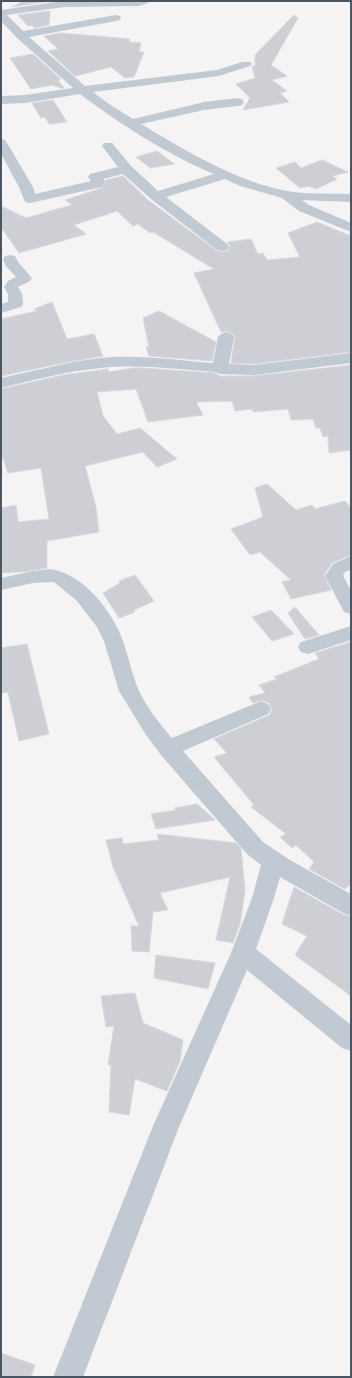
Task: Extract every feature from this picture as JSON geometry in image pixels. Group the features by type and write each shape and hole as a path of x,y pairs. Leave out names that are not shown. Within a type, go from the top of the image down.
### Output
{"street":[{"path":"3,18 64,4 139,3 144,1"},
{"path":"3,18 82,90 130,123 167,145 226,176 263,189 287,195 351,198"},
{"path":"20,35 116,18"},
{"path":"1,100 25,99 82,90 219,73 246,64"},
{"path":"130,123 204,106 238,102"},
{"path":"1,143 26,187 30,199 97,184 98,181 95,177 126,169"},
{"path":"108,146 126,169 156,196 222,247"},
{"path":"156,196 226,176"},
{"path":"287,195 304,208 351,228"},
{"path":"1,309 16,304 15,294 11,287 13,284 25,278 11,263 10,259"},
{"path":"220,369 226,338"},
{"path":"1,384 63,369 101,364 138,362 220,369 253,370 351,358"},
{"path":"351,562 339,568 334,576 351,607"},
{"path":"1,584 36,577 53,576 61,578 76,590 91,605 106,626 112,640 123,677 133,698 168,749 259,851 273,861 351,906"},
{"path":"308,647 351,633"},
{"path":"168,749 261,709"},
{"path":"68,1377 166,1126 243,953 263,898 273,861"},
{"path":"243,953 351,1040"}],"building":[{"path":"23,1 50,1 12,7"},
{"path":"50,11 49,25 34,28 32,25 28,26 18,15"},
{"path":"294,15 298,18 271,65 287,76 272,80 287,91 280,93 289,102 243,110 250,98 236,84 255,78 252,66 255,66 255,55"},
{"path":"61,33 130,39 129,42 141,43 139,52 144,52 134,77 125,78 111,67 75,76 48,51 58,49 44,36"},
{"path":"33,54 61,79 58,80 64,88 52,85 31,89 10,58"},
{"path":"53,100 67,122 49,124 45,117 41,118 32,103"},
{"path":"157,151 174,164 150,168 136,157"},
{"path":"322,160 348,172 332,176 337,179 316,189 308,186 300,188 276,168 295,162 301,168"},
{"path":"123,176 148,200 217,251 228,251 230,246 227,242 251,239 258,254 263,253 267,260 300,257 288,233 317,222 351,236 351,352 253,364 231,363 235,336 227,331 221,332 194,273 214,269 153,232 150,233 138,224 133,226 117,211 74,225 86,234 19,253 1,227 1,206 26,218 72,205 65,200 102,188 106,180"},
{"path":"52,302 67,339 94,334 103,356 1,376 1,319 37,311 34,309"},
{"path":"159,311 216,342 212,361 149,356 146,347 149,347 143,318"},
{"path":"351,365 351,450 329,453 328,436 323,437 320,428 316,428 313,419 291,420 288,409 254,412 252,409 235,411 232,401 196,402 203,415 148,422 136,389 97,392 103,416 117,434 140,428 177,459 157,467 143,452 85,466 96,507 99,532 47,541 47,568 22,572 1,573 1,508 16,505 18,522 49,519 41,468 8,473 1,453 1,389 63,375 108,369 109,372 143,368 214,373 220,376 253,376"},
{"path":"267,484 296,510 312,505 315,509 345,501 351,508 351,555 332,563 324,575 331,590 291,599 282,582 291,580 260,552 250,555 231,529 263,517 255,488"},
{"path":"135,575 154,601 134,610 135,612 119,618 103,593 120,583 119,581"},
{"path":"295,607 319,635 305,639 288,613"},
{"path":"271,610 294,634 272,641 252,617"},
{"path":"351,642 351,884 345,889 309,869 314,862 296,845 292,848 280,837 286,834 251,807 254,805 214,757 227,753 214,739 269,715 272,710 269,703 262,700 253,703 249,697 265,693 259,685 277,679 274,677 319,659 315,653"},
{"path":"27,644 49,734 19,741 8,692 1,693 1,648"},
{"path":"197,804 215,820 156,829 151,814 176,810 175,808"},
{"path":"157,834 236,843 241,849 245,890 240,924 233,943 216,940 230,877 160,893 168,910 153,912 149,952 132,951 131,926 139,926 113,867 106,840 122,838 123,844 159,840"},
{"path":"294,887 342,914 351,917 351,996 295,955 307,936 282,924"},
{"path":"156,955 215,963 208,989 154,978"},
{"path":"135,993 143,1023 183,1040 180,1061 167,1091 135,1079 129,1115 109,1112 111,1065 108,1065 114,1026 106,1027 101,996"},
{"path":"1,1353 35,1365 31,1377 1,1377"}]}
